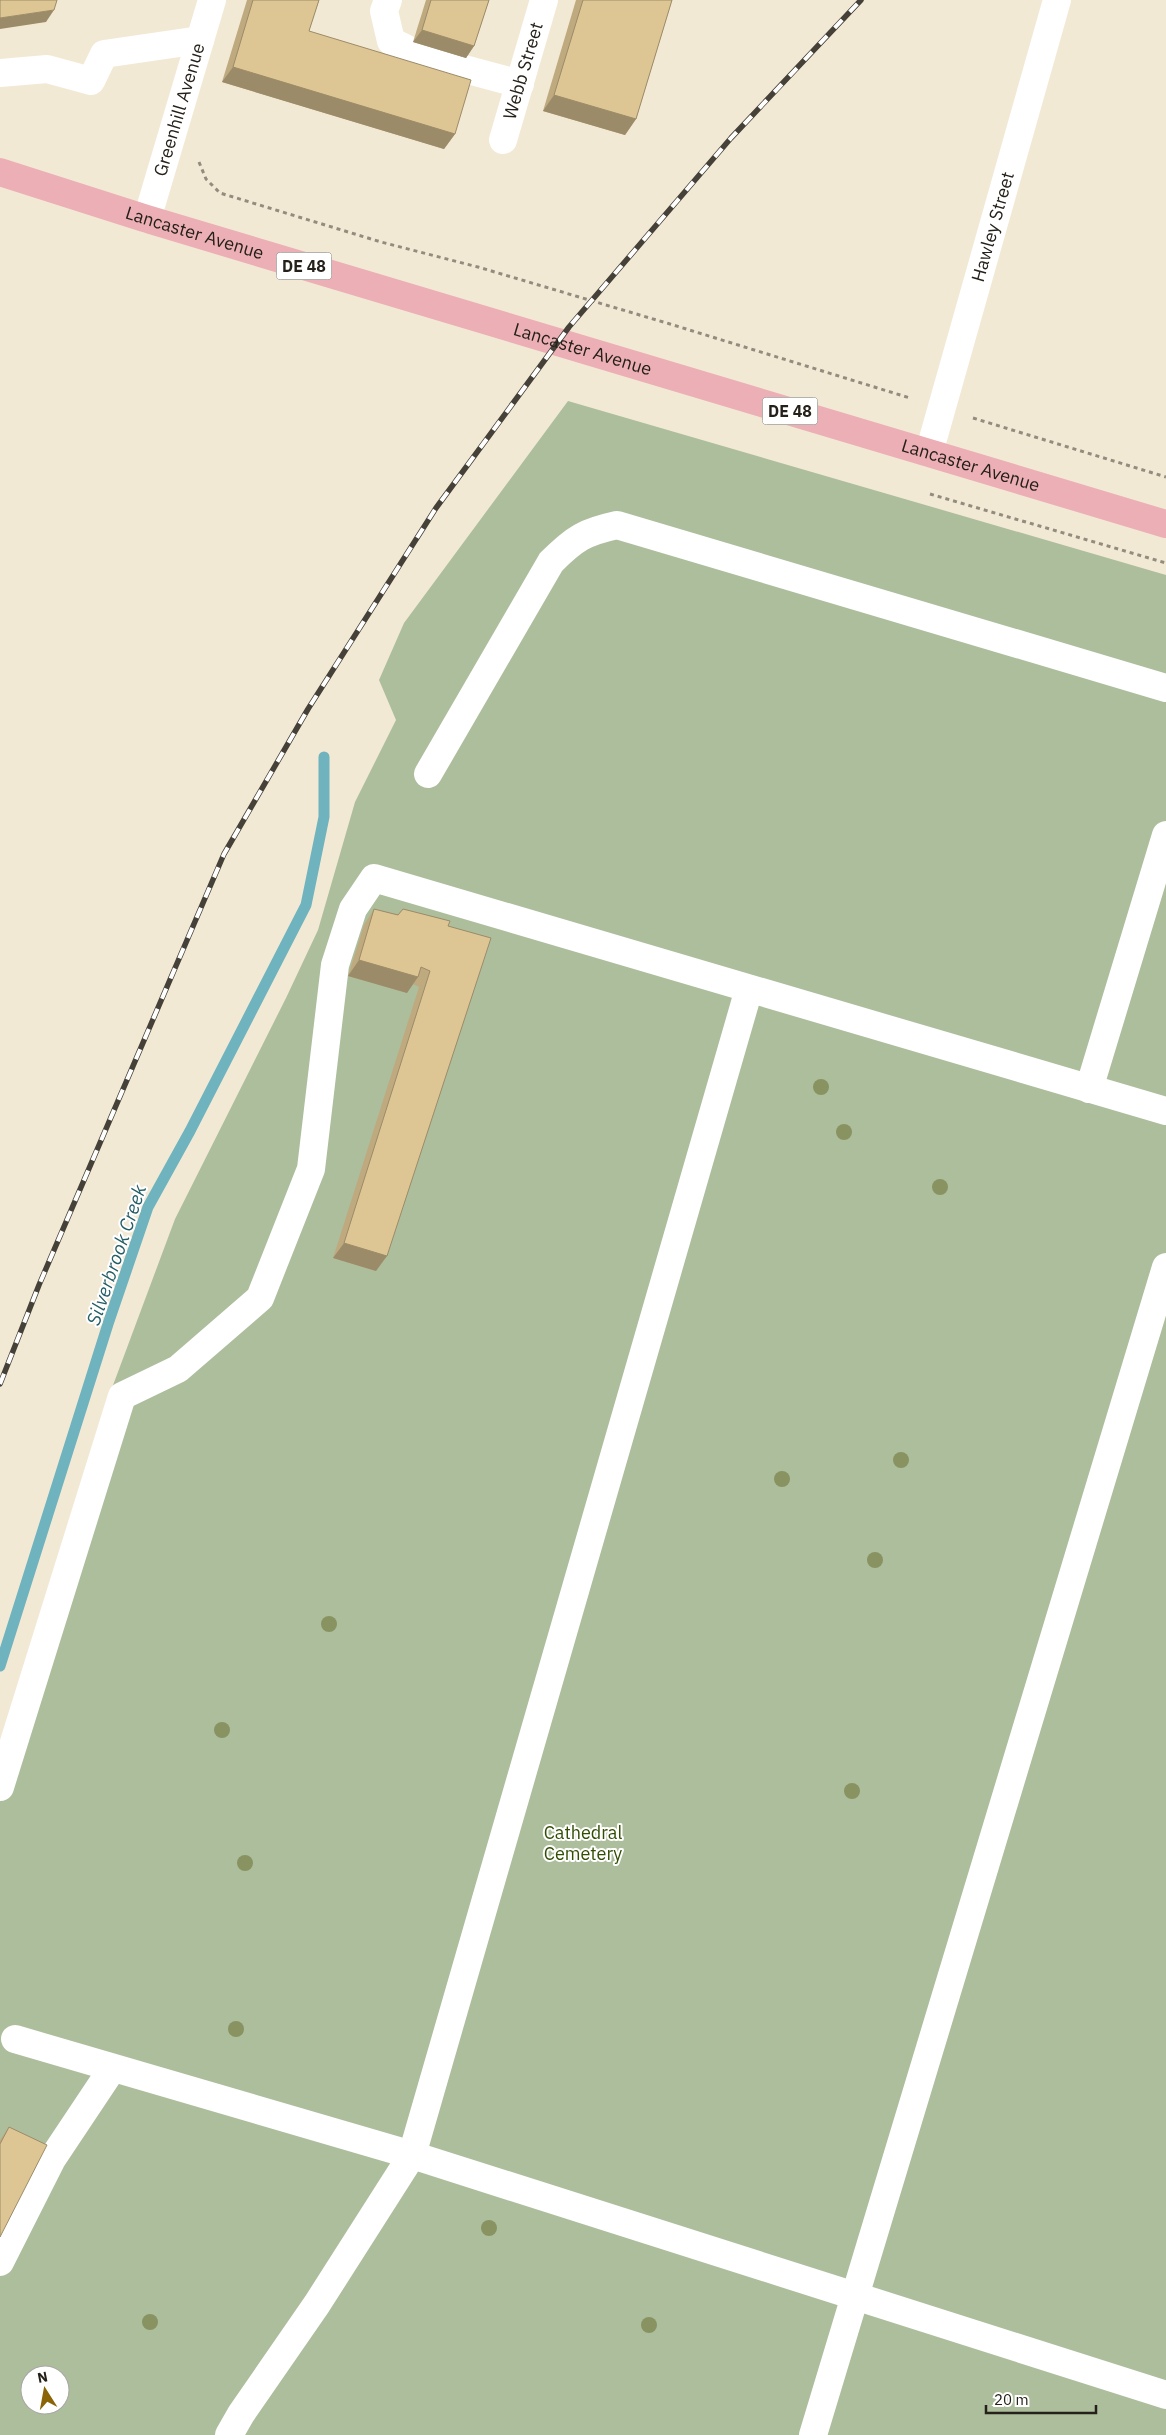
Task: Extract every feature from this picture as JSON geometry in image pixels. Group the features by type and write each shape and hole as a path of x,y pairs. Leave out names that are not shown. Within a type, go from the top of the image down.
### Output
{"main road":[{"name":"Lancaster Avenue","path":"0,172 147,219 461,314 1166,524"}],"street":[{"name":"Greenhill Avenue","path":"147,219 212,0"},
{"path":"388,0 384,11 391,41 427,59 520,84"},
{"name":"Webb Street","path":"503,140 544,0"},
{"name":"Hawley Street","path":"928,453 1057,0"},
{"path":"0,73 47,69 91,82 104,54 200,40"},
{"path":"428,774 551,562 573,541 593,530 617,524 1166,688"},
{"path":"1089,1088 1166,835"},
{"path":"0,1787 122,1396 178,1369 260,1298 311,1168 335,965 353,909 374,878 1166,1112"},
{"path":"229,2435 241,2414 317,2304 412,2155 749,989"},
{"path":"813,2435 1166,1267"},
{"path":"16,2039 412,2155 854,2297 1166,2394"},
{"path":"0,2262 52,2159 112,2068"}],"path":[{"path":"198,160 206,180 220,194 670,324 910,398"},
{"path":"964,415 1166,477"},
{"path":"930,494 1166,563"}],"green space":[{"name":"Cathedral Cemetery","path":"568,401 1166,575 1166,2435 0,2435 0,1757 109,1396 175,1219 318,930 355,802 396,720 379,680 404,623"}],"building":[{"path":"0,0 57,0 54,10 0,18"},
{"path":"253,0 319,0 309,31 471,80 455,134 233,67"},
{"path":"431,0 489,0 474,46 422,30"},
{"path":"583,0 672,0 636,119 554,95"},
{"path":"374,909 398,915 403,909 450,921 448,926 491,938 387,1256 344,1243 430,971 421,967 418,977 359,960"},
{"path":"9,2127 47,2145 0,2237 0,2144"}],"waterway":[{"name":"Silverbrook Creek","path":"0,1666 108,1324 148,1207 190,1131 306,905 324,817 324,757"}],"railway":[{"path":"0,1384 39,1285 224,854 308,709 436,508 569,327 731,138 861,0"}]}
